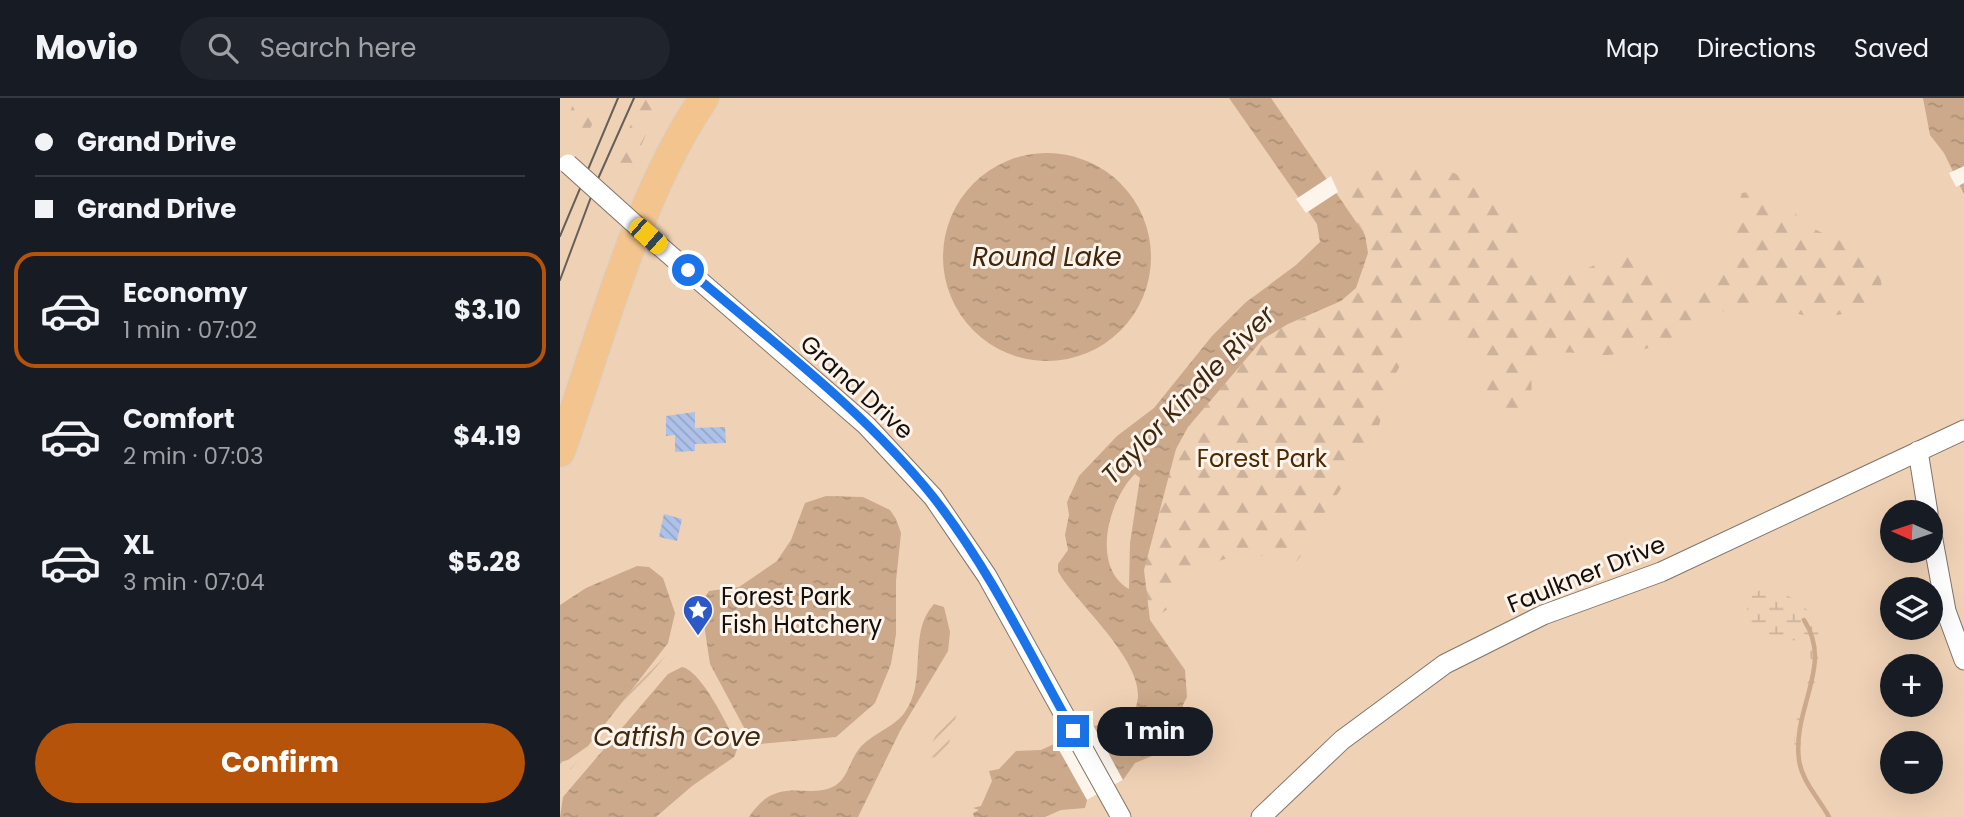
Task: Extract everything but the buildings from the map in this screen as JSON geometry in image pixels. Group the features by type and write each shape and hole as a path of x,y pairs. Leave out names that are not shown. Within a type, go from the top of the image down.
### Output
{"main road":[{"path":"560,393 636,185 681,98"},
{"path":"560,452 651,198 674,149 704,98"}],"street":[{"name":"Grand Drive","path":"564,160 866,425 926,488 984,571 1121,817"},
{"name":"Faulkner Drive","path":"1261,817 1342,740 1446,664 1543,615 1661,572 1717,547 1964,430"},
{"path":"1918,451 1926,500"},
{"path":"1937,564 1946,611 1964,660"}],"green space":[{"name":"Forest Park","path":"560,98 1964,98 1964,817 560,817"},
{"path":"576,98 604,98 585,140 565,123"},
{"path":"644,98 663,98 627,176 612,163"},
{"path":"1401,166 1430,166 1448,171 1484,189 1507,205 1524,225 1525,235 1519,262 1526,273 1572,273 1623,253 1634,256 1650,276 1661,283 1685,288 1701,286 1708,282 1729,259 1742,193 1767,193 1784,203 1818,231 1866,240 1877,259 1884,298 1873,306 1821,317 1760,304 1740,305 1645,349 1608,355 1568,352 1544,356 1533,369 1531,398 1514,410 1503,410 1493,404 1482,373 1450,321 1432,316 1421,320 1414,342 1390,385 1373,439 1316,526 1299,559 1295,563 1247,555 1225,559 1195,574 1165,611 1160,614 1148,611 1144,570 1167,474 1188,427 1263,339 1288,324 1321,311 1353,216 1335,194 1375,171"},
{"path":"1763,589 1778,592 1803,606 1812,616 1821,640 1817,675 1804,717 1801,754 1806,776 1831,817 1826,817 1809,789 1795,751 1796,722 1811,667 1810,655 1797,641 1762,637 1749,630 1746,621 1750,599"},
{"path":"668,643 668,653 571,769 560,770 560,762 568,760 588,746"},
{"path":"949,709 957,713 945,758 925,757"}],"water":[{"name":"Taylor Kindle River","path":"1229,98 1271,98 1365,235 1368,253 1356,288 1341,301 1288,324 1263,339 1188,427 1176,449 1144,570 1150,620 1185,670 1187,697 1183,705 1183,719 1169,742 1157,754 1135,763 1123,780 1087,800 1085,808 1061,810 1045,817 974,817 973,813 979,810 973,808 981,806 992,781 989,771 999,769 1016,751 1041,750 1093,726 1123,722 1136,706 1137,687 1130,666 1058,571 1058,564 1068,550 1065,535 1069,515 1067,502 1079,476 1117,436 1154,408 1212,336 1245,303 1296,265 1320,242 1317,224","holes":["1135,474 1140,478 1130,543 1129,589 1117,578 1110,565 1108,532 1111,515 1126,485"]},
{"path":"1923,98 1964,98 1964,194 1944,153 1930,135"},
{"name":"Round Lake","path":"1047,153 1087,161 1120,184 1143,217 1151,257 1143,297 1120,330 1087,353 1047,361 1007,353 974,330 951,297 943,257 951,217 974,184 1007,161"},
{"path":"826,496 863,497 890,510 896,519 901,533 896,581 896,634 891,664 875,703 836,737 760,744 748,735 710,664 701,604 709,591 739,587 777,561 791,540 805,503"},
{"path":"637,566 649,567 663,578 675,613 668,643 588,746 568,760 560,762 560,605 586,588"},
{"path":"934,604 944,607 950,632 948,651 900,731 858,817 749,817 760,803 771,795 793,790 815,791 836,785 864,743 900,718 912,699 921,629"},
{"name":"Catfish Cove","path":"682,667 698,679 714,701 738,747 734,757 692,786 656,817 560,817 563,797 668,674"}],"pier":[{"path":"1964,166 1964,183 1956,187 1949,173"},
{"path":"1331,176 1338,192 1306,213 1296,199"},
{"path":"1092,723 1123,780 1087,800 1054,741"}],"waterway":[{"path":"1804,620 1812,637 1815,654 1814,671 1798,741 1799,760 1807,783 1829,817"}],"tram line":[{"path":"560,236 618,98"},
{"path":"560,280 597,181 634,98"}],"place":[{"name":"Forest Park Fish Hatchery","path":"698,637"}],"route":[{"path":"688,270 866,425 933,497 987,576 1073,731"}]}
